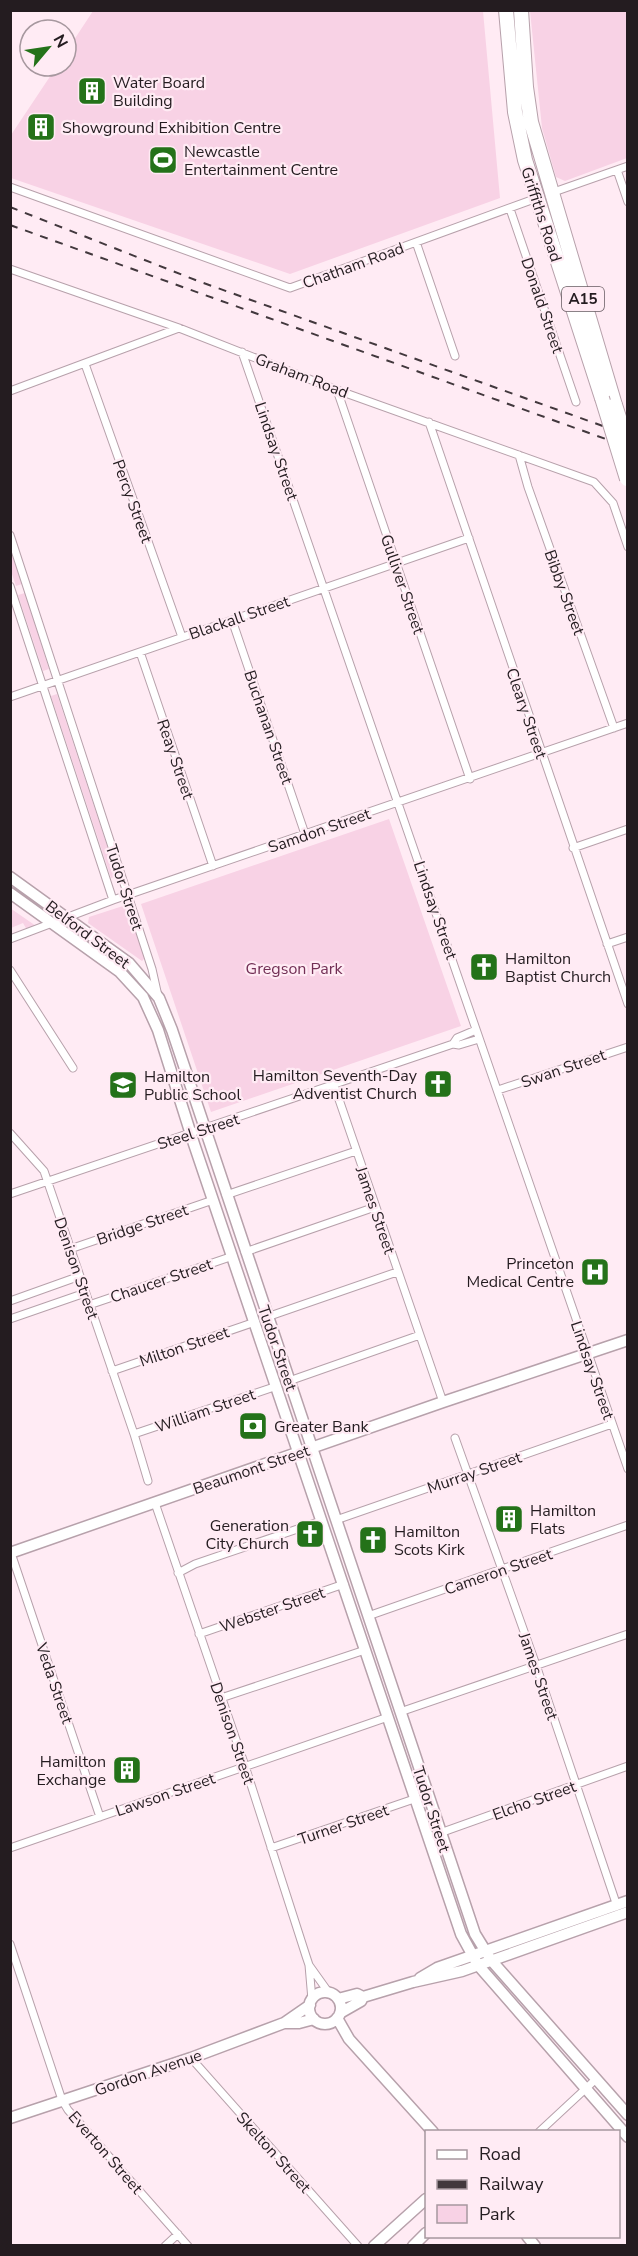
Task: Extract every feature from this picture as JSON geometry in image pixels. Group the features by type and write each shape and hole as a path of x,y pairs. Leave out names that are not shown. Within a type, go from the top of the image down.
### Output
{"highway":[{"name":"Griffiths Road","path":"506,10 515,112 525,160 627,480"},
{"name":"Griffiths Road","path":"521,10 526,87 531,122 550,193 627,445"},
{"name":"Chatham Road","path":"537,198 550,193"}],"main road":[{"name":"Belford Street","path":"10,877 129,963 159,998"},
{"name":"Belford Street","path":"10,893 130,981"},
{"name":"Tudor Street","path":"130,981 152,1012 190,1133 461,1934 478,1965 627,2137"},
{"name":"Tudor Street","path":"159,998 172,1030 475,1934 488,1955 627,2115"},
{"name":"Beaumont Street","path":"11,1552 627,1340"},
{"path":"413,1982 437,1968 471,1955 488,1955 623,1908"},
{"path":"327,2024 361,2001 363,1997 413,1982 462,1971 478,1965 488,1955"},
{"path":"363,1997 357,1994 334,1996 318,1994 311,2003 310,2013 314,2019 327,2024 347,2037 431,2130"},
{"path":"334,1996 340,2004 339,2016 347,2037"},
{"name":"Gordon Avenue","path":"10,2118 191,2058 284,2023 311,2003"},
{"name":"Gordon Avenue","path":"284,2023 299,2023 314,2019"},
{"path":"374,2246 425,2200"},
{"path":"413,2246 425,2234"}],"street":[{"name":"Chatham Road","path":"550,193 627,166"},
{"path":"616,170 627,202"},
{"name":"Chatham Road","path":"10,187 290,288 537,198"},
{"name":"Donald Street","path":"510,209 576,402"},
{"path":"416,242 455,356"},
{"name":"Graham Road","path":"11,270 179,328 337,390 594,482 613,503 627,547"},
{"path":"10,391 179,328"},
{"name":"Lindsay Street","path":"242,352 627,1469"},
{"name":"Percy Street","path":"85,364 182,637"},
{"name":"Gulliver Street","path":"337,390 470,779"},
{"name":"Cleary Street","path":"429,422 540,754 627,1004"},
{"name":"Bibby Street","path":"519,455 528,487 614,728"},
{"name":"Tudor Street","path":"10,536 152,969 159,998"},
{"name":"Blackall Street","path":"10,697 469,538"},
{"path":"11,590 27,586"},
{"name":"Tudor Street","path":"11,590 113,900"},
{"name":"Buchanan Street","path":"232,620 305,834"},
{"name":"Reay Street","path":"140,652 213,866"},
{"name":"Samdon Street","path":"10,939 113,900 470,779 627,723"},
{"path":"573,848 627,829"},
{"path":"607,944 627,937"},
{"path":"10,970 73,1068"},
{"name":"Steel Street","path":"453,1044 457,1038 476,1030"},
{"name":"Steel Street","path":"10,1194 453,1044 459,1045 479,1039"},
{"name":"Swan Street","path":"498,1090 627,1047"},
{"name":"James Street","path":"334,1085 442,1402"},
{"name":"Denison Street","path":"10,1133 44,1171 134,1434 147,1481"},
{"path":"226,1195 356,1151"},
{"name":"Bridge Street","path":"70,1249 213,1200"},
{"path":"245,1252 375,1207"},
{"name":"Chaucer Street","path":"89,1305 233,1256"},
{"path":"267,1317 398,1272"},
{"path":"10,1300 80,1276"},
{"name":"Chaucer Street","path":"10,1319 85,1293"},
{"name":"Milton Street","path":"112,1371 255,1322"},
{"path":"289,1381 420,1335"},
{"name":"William Street","path":"134,1434 277,1386"},
{"name":"Murray Street","path":"336,1520 612,1424"},
{"name":"James Street","path":"455,1438 623,1908"},
{"name":"Denison Street","path":"155,1503 245,1766 309,1965 311,2003"},
{"path":"178,1573 195,1564 321,1521"},
{"name":"Cameron Street","path":"368,1616 627,1525"},
{"name":"Veda Street","path":"11,1552 100,1817"},
{"name":"Webster Street","path":"200,1634 344,1584"},
{"path":"400,1712 627,1634"},
{"path":"222,1698 365,1650"},
{"name":"Lawson Street","path":"10,1848 388,1717"},
{"name":"Elcho Street","path":"440,1833 627,1766"},
{"name":"Turner Street","path":"271,1848 414,1799"},
{"name":"Everton Street","path":"10,1944 62,2100 75,2119 188,2246"},
{"name":"Denison Street","path":"309,1965 334,1996"},
{"name":"Skelton Street","path":"191,2058 358,2246"},
{"path":"541,2130 596,2080"},
{"path":"165,2246 178,2234"}],"green space":[{"path":"93,11 483,11 500,198 290,274 11,178 11,135 49,78 78,78 78,34"},
{"path":"530,11 627,11 627,158 565,181 556,177 542,128"},
{"path":"10,549 22,584 16,586 11,571"},
{"path":"25,593 49,669 43,671 18,595"},
{"path":"57,694 117,876 111,878 51,696"},
{"name":"Gregson Park","path":"389,819 461,1026 211,1112 141,904"},
{"path":"123,906 129,910 145,958 142,961 88,923 89,917"},
{"path":"10,908 36,926 27,930 23,923 11,928"}],"railway":[{"path":"10,207 198,281 628,435"},
{"path":"10,225 628,447"}],"place":[{"name":"Water Board Building","path":"92,91"},
{"name":"Showground Exhibition Centre","path":"41,127"},
{"name":"Newcastle Entertainment Centre","path":"163,160"},
{"name":"Hamilton Baptist Church","path":"484,967"},
{"name":"Hamilton Seventh-Day Adventist Church","path":"438,1084"},
{"name":"Hamilton Public School","path":"123,1085"},
{"name":"Princeton Medical Centre","path":"595,1272"},
{"name":"Greater Bank","path":"253,1426"},
{"name":"Hamilton Flats","path":"509,1519"},
{"name":"Generation City Church","path":"310,1534"},
{"name":"Hamilton Scots Kirk","path":"373,1540"},
{"name":"Hamilton Exchange","path":"127,1770"}]}
